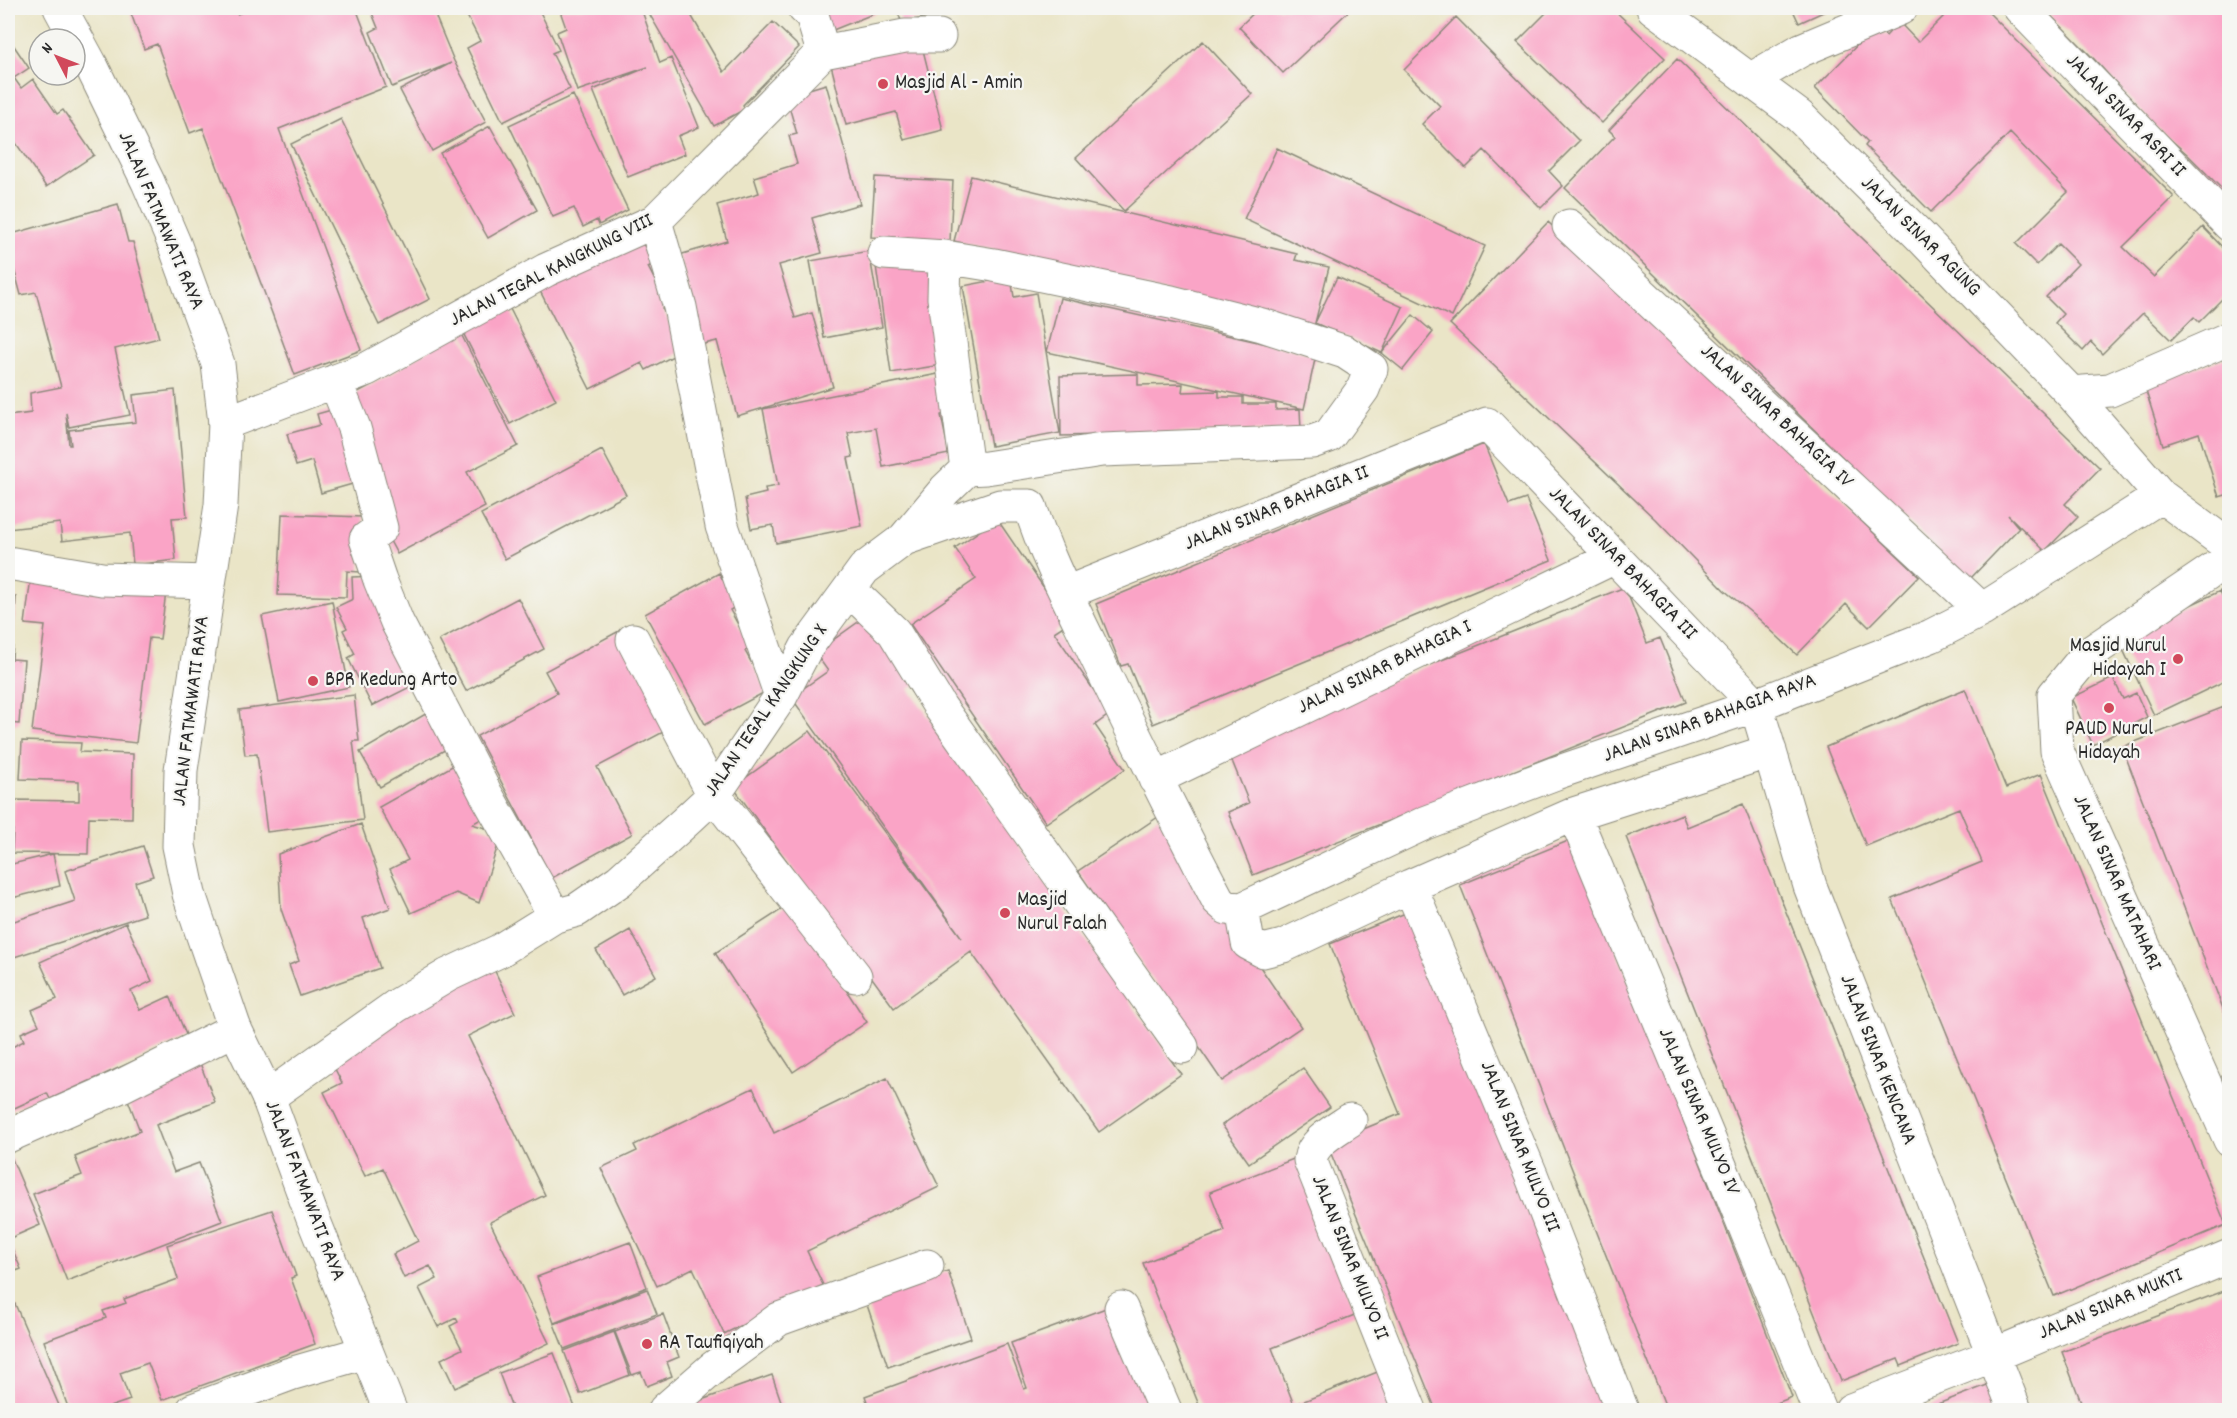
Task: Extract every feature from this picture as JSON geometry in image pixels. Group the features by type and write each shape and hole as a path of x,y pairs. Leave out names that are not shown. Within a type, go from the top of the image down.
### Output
{"street":[{"name":"JALAN FATMAWATI RAYA","path":"60,8 91,65 174,243 218,364 225,423 221,505 181,770 180,846 189,894 235,1029 268,1097 312,1216 390,1410"},
{"path":"804,8 812,15 823,52 905,36 939,36"},
{"name":"JALAN SINAR AGUNG","path":"1653,8 1799,116 1920,236 2071,393 2161,496 2229,547"},
{"path":"1750,80 1801,50 1901,8"},
{"name":"JALAN SINAR ASRI II","path":"2020,8 2229,225"},
{"name":"JALAN TEGAL KANGKUNG VIII","path":"225,423 367,369 546,270 656,221 823,52"},
{"path":"656,221 680,307 722,526 781,696"},
{"name":"JALAN SINAR BAHAGIA IV","path":"1569,226 1982,610"},
{"path":"884,253 945,257 1170,302 1262,325 1345,352 1371,369 1363,389 1329,436 1312,442 1102,450 967,469 944,298 945,257"},
{"path":"2071,393 2110,390 2229,338"},
{"path":"335,381 354,428 381,528 366,538 380,580 398,622 486,794 555,916"},
{"name":"JALAN SINAR BAHAGIA III","path":"1487,424 1756,705"},
{"name":"JALAN SINAR BAHAGIA II","path":"1066,593 1487,424"},
{"name":"JALAN TEGAL KANGKUNG X","path":"268,1097 396,1006 448,975 499,951 555,916 577,910 619,881 714,795 781,696 806,648 864,569 904,539 945,490 967,469"},
{"name":"JALAN SINAR BAHAGIA RAYA","path":"1242,909 1425,823 1556,773 1756,705 1931,636 1982,610 2161,496"},
{"path":"904,539 1000,506 1030,506 1037,530 1066,593 1155,778 1218,900 1227,908 1242,909 1248,943 1263,951 1283,946 1410,886 1574,814 1770,752"},
{"name":"JALAN SINAR BAHAGIA I","path":"1155,778 1615,557"},
{"name":"JALAN SINAR MATAHARI","path":"2229,558 2087,655 2054,695 2057,751 2229,1140"},
{"path":"8,562 102,579 209,582"},
{"path":"849,590 894,632 940,707 1182,1047"},
{"path":"633,640 714,795 855,976"},
{"name":"JALAN SINAR KENCANA","path":"1756,705 1810,886 2015,1410"},
{"name":"JALAN SINAR MULYO IV","path":"1574,814 1819,1410"},
{"name":"JALAN SINAR MULYO III","path":"1410,886 1533,1177 1622,1410"},
{"path":"8,1136 121,1086 235,1029"},
{"name":"JALAN SINAR MULYO II","path":"1350,1120 1317,1144 1311,1152 1310,1160 1410,1410"},
{"name":"JALAN SINAR MUKTI","path":"1851,1410 1994,1355 2229,1256"},
{"path":"665,1410 713,1368 779,1319 927,1266"},
{"path":"1121,1308 1165,1410"},
{"path":"193,1410 290,1374 366,1352"}],"building":[{"path":"129,8 234,8 237,14 253,8 356,8 386,87 279,129 361,350 295,375 203,128 190,133 157,44 144,49"},
{"path":"370,8 432,8 454,61 486,122 432,151 400,90 451,63 392,87 370,32 378,28"},
{"path":"463,8 550,8 540,12 559,50 552,53 570,89 503,122 467,48 480,41"},
{"path":"559,8 641,8 660,63 671,58 699,127 678,136 685,154 628,177 593,90 648,67 577,91 557,32 566,28"},
{"path":"646,8 687,8 724,72 773,22 799,47 743,105 745,109 714,126"},
{"path":"817,8 888,8 828,32"},
{"path":"896,8 962,8 902,23"},
{"path":"1259,8 1352,8 1283,73 1239,27"},
{"path":"1551,8 1612,8 1665,58 1602,123 1517,42"},
{"path":"1792,8 1832,8 1799,23"},
{"path":"1952,8 1984,8 2174,197 2123,247 2154,277 2203,227 2229,254 2229,292 2199,322 2194,317 2171,340 2143,313 2102,354 2091,342 2083,351 2055,323 2063,314 2046,297 2078,264 2058,244 2037,265 2016,244 2068,192 2010,133 1931,212 1865,146 1868,142 1815,88 1876,26 1886,36 1899,22 1918,42"},
{"path":"2043,8 2229,8 2229,196 2154,125 2095,60"},
{"path":"1456,17 1579,141 1549,171 1563,186 1541,208 1484,150 1466,168 1422,124 1440,106 1404,70"},
{"path":"8,37 27,65 27,69 14,78 21,88 27,84 27,87 38,87 57,114 63,110 94,155 46,187 16,143 8,149"},
{"path":"1203,41 1252,94 1124,211 1076,158"},
{"name":"Masjid Al - Amin","path":"921,42 943,130 904,140 896,112 846,125 831,65"},
{"path":"1677,59 2100,468 2065,504 2078,517 2045,551 2008,515 2019,528 1969,580 1565,188 1615,136 1609,130"},
{"path":"826,84 860,204 812,218 822,253 779,265 795,318 812,313 833,387 737,416 717,341 704,344 679,255 727,241 717,205 759,193 754,177 797,164 789,136 797,134 786,96"},
{"path":"573,95 628,210 599,225 597,220 583,227 574,208 553,217 509,125"},
{"path":"341,119 430,299 379,325 291,144"},
{"path":"490,126 537,210 488,238 440,153"},
{"path":"1277,148 1485,246 1452,317 1244,219"},
{"path":"971,176 1297,254 1295,260 1329,267 1314,327 954,241"},
{"path":"875,177 953,181 950,241 871,237"},
{"path":"118,204 128,242 133,242 159,338 115,349 130,415 69,427 66,413 69,445 71,445 69,430 136,422 133,395 175,390 187,517 172,518 176,560 133,565 130,533 62,541 60,523 8,529 8,416 31,413 30,393 61,387 36,292 21,295 8,246 8,235"},
{"path":"1548,222 1919,576 1869,627 1846,604 1797,655 1724,590 1655,519 1450,324"},
{"path":"637,231 653,264 648,267 667,304 662,308 683,351 646,370 642,363 590,389 536,283"},
{"path":"869,251 882,327 824,338 810,261"},
{"path":"931,258 941,365 891,373 876,266"},
{"path":"1011,277 1014,297 1036,293 1060,433 991,446 963,286"},
{"path":"1337,277 1403,307 1382,353 1315,323"},
{"path":"1060,298 1316,355 1304,409 1047,352"},
{"path":"507,303 556,400 510,424 460,327"},
{"path":"1413,315 1433,332 1403,370 1382,353"},
{"path":"459,330 518,446 467,472 485,507 397,554 374,511 345,399 388,376"},
{"path":"2229,357 2229,494 2219,497 2199,433 2163,445 2144,385"},
{"path":"948,372 956,412 941,415 949,454 883,467 876,428 848,433 853,457 848,458 862,526 776,543 773,525 751,529 745,498 766,493 765,488 778,486 763,409"},
{"path":"1138,374 1138,385 1183,384 1182,392 1219,391 1219,397 1243,397 1243,404 1276,404 1276,410 1300,409 1301,430 1061,436 1060,376"},
{"path":"342,407 363,481 321,493 312,461 296,466 287,434 320,425 317,414"},
{"path":"1484,444 1509,505 1526,499 1551,560 1153,724 1128,664 1121,666 1096,604"},
{"path":"602,450 626,495 505,559 481,514"},
{"path":"282,514 362,517 360,572 347,571 346,597 278,595"},
{"path":"997,519 1068,623 1054,632 1110,714 1095,725 1125,769 1046,823 910,624 976,579 955,548"},
{"path":"719,573 737,606 730,610 751,648 745,651 767,691 705,724 645,614"},
{"path":"375,576 418,683 372,706 348,658 355,654 343,630 347,628 336,607 353,599 352,577"},
{"path":"31,577 166,592 160,639 149,638 136,743 32,731 45,626 25,624"},
{"path":"1625,587 1647,643 1660,638 1686,702 1253,875 1228,812 1249,803 1226,746"},
{"name":"Masjid Nurul Hidayah I","path":"2220,591 2229,611 2229,679 2154,715 2118,639"},
{"path":"8,597 16,597 12,659 24,660 19,724 8,723"},
{"path":"518,598 544,649 466,691 439,640"},
{"path":"332,601 349,687 279,702 262,616"},
{"path":"868,615 916,684 909,689 1181,1074 1099,1132 971,952 894,1008 733,787 810,731 962,938 791,697 828,671 815,653"},
{"path":"619,631 671,728 597,767 632,834 552,878 477,736 557,693 545,671"},
{"name":"PAUD Nurul Hidayah","path":"2113,678 2123,699 2136,693 2147,717 2093,745 2071,698"},
{"path":"1965,689 2006,788 2041,774 2226,1225 2054,1296 1892,899 1982,862 1959,808 1866,846 1826,747"},
{"path":"354,695 359,741 353,741 363,820 267,832 257,754 245,755 239,710"},
{"path":"2229,705 2229,1024 2122,747"},
{"path":"429,712 450,747 380,787 360,752"},
{"path":"22,741 81,743 80,752 133,754 132,818 89,817 88,854 12,853 14,800 79,801 79,781 20,779"},
{"path":"454,765 483,818 472,824 502,833 479,903 456,893 411,913 390,869 408,860 379,807"},
{"path":"1743,804 1958,1343 1901,1366 1898,1359 1841,1381 1626,837 1682,814 1687,827"},
{"path":"1158,817 1301,1027 1222,1081 1078,871"},
{"path":"361,824 390,908 363,918 380,968 300,996 289,965 299,961 281,909 278,854"},
{"path":"1573,839 1792,1397 1759,1410 1667,1410 1460,885"},
{"path":"143,846 153,876 135,882 145,915 8,959 8,923 75,901 65,871"},
{"path":"53,854 60,886 8,899 8,865"},
{"path":"790,904 867,1022 793,1072 715,953"},
{"path":"1408,912 1613,1410 1436,1410 1327,1144 1400,1114 1330,944"},
{"path":"126,923 152,981 131,991 140,1010 170,996 187,1037 50,1099 47,1093 8,1111 8,1049 24,1041 21,1033 39,1025 32,1010 57,999 40,962"},
{"path":"630,930 656,976 622,995 596,950"},
{"path":"492,965 515,1013 468,1036 545,1195 490,1222 549,1343 455,1388 441,1359 462,1349 450,1326 458,1322 456,1318 438,1327 419,1288 437,1279 430,1266 404,1278 393,1254 418,1241 383,1168 365,1176 324,1092 342,1083 330,1059 390,1015"},
{"path":"198,1058 215,1102 156,1125 174,1172 199,1163 222,1221 67,1281 33,1194 82,1175 75,1157 140,1131 123,1087"},
{"path":"1303,1068 1330,1107 1249,1163 1222,1125"},
{"path":"887,1078 939,1187 807,1251 823,1285 724,1334 693,1268 657,1286 601,1168 637,1151 634,1145 753,1088 774,1133"},
{"path":"1296,1158 1357,1314 1272,1348 1294,1405 1380,1371 1396,1410 1201,1410 1185,1370 1143,1263 1225,1231 1210,1192"},
{"path":"12,1159 40,1225 8,1239 8,1160"},
{"path":"272,1210 296,1276 291,1278 315,1344 162,1400 148,1363 120,1373 130,1400 101,1410 69,1410 44,1341 106,1318 103,1311 126,1303 124,1299 178,1279 167,1245"},
{"path":"8,1239 21,1269 8,1274"},
{"path":"630,1242 647,1287 554,1323 537,1277"},
{"path":"948,1271 971,1338 888,1367 865,1299"},
{"path":"647,1289 657,1314 564,1349 554,1324"},
{"path":"2229,1289 2229,1410 2084,1410 2062,1352"},
{"path":"15,1304 61,1410 8,1410 8,1307"},
{"path":"1114,1305 1151,1409 870,1410 865,1396 1007,1344 1024,1389 1027,1388 1011,1343"},
{"name":"RA Taufiqiyah","path":"663,1314 679,1357 667,1362 672,1376 647,1386 641,1372 632,1375 615,1332"},
{"path":"614,1332 630,1375 580,1394 564,1351"},
{"path":"554,1353 576,1410 513,1410 499,1373"},
{"path":"772,1375 783,1407 792,1404 795,1410 680,1410 679,1408"},
{"path":"1995,1382 2006,1410 1922,1410"}],"place":[{"name":"Masjid Al - Amin","path":"883,84"},
{"name":"Masjid Nurul Hidayah I","path":"2178,659"},
{"name":"BPR Kedung Arto","path":"313,681"},
{"name":"PAUD Nurul Hidayah","path":"2109,708"},
{"name":"Masjid Nurul Falah","path":"1005,913"},
{"name":"RA Taufiqiyah","path":"647,1344"}]}
